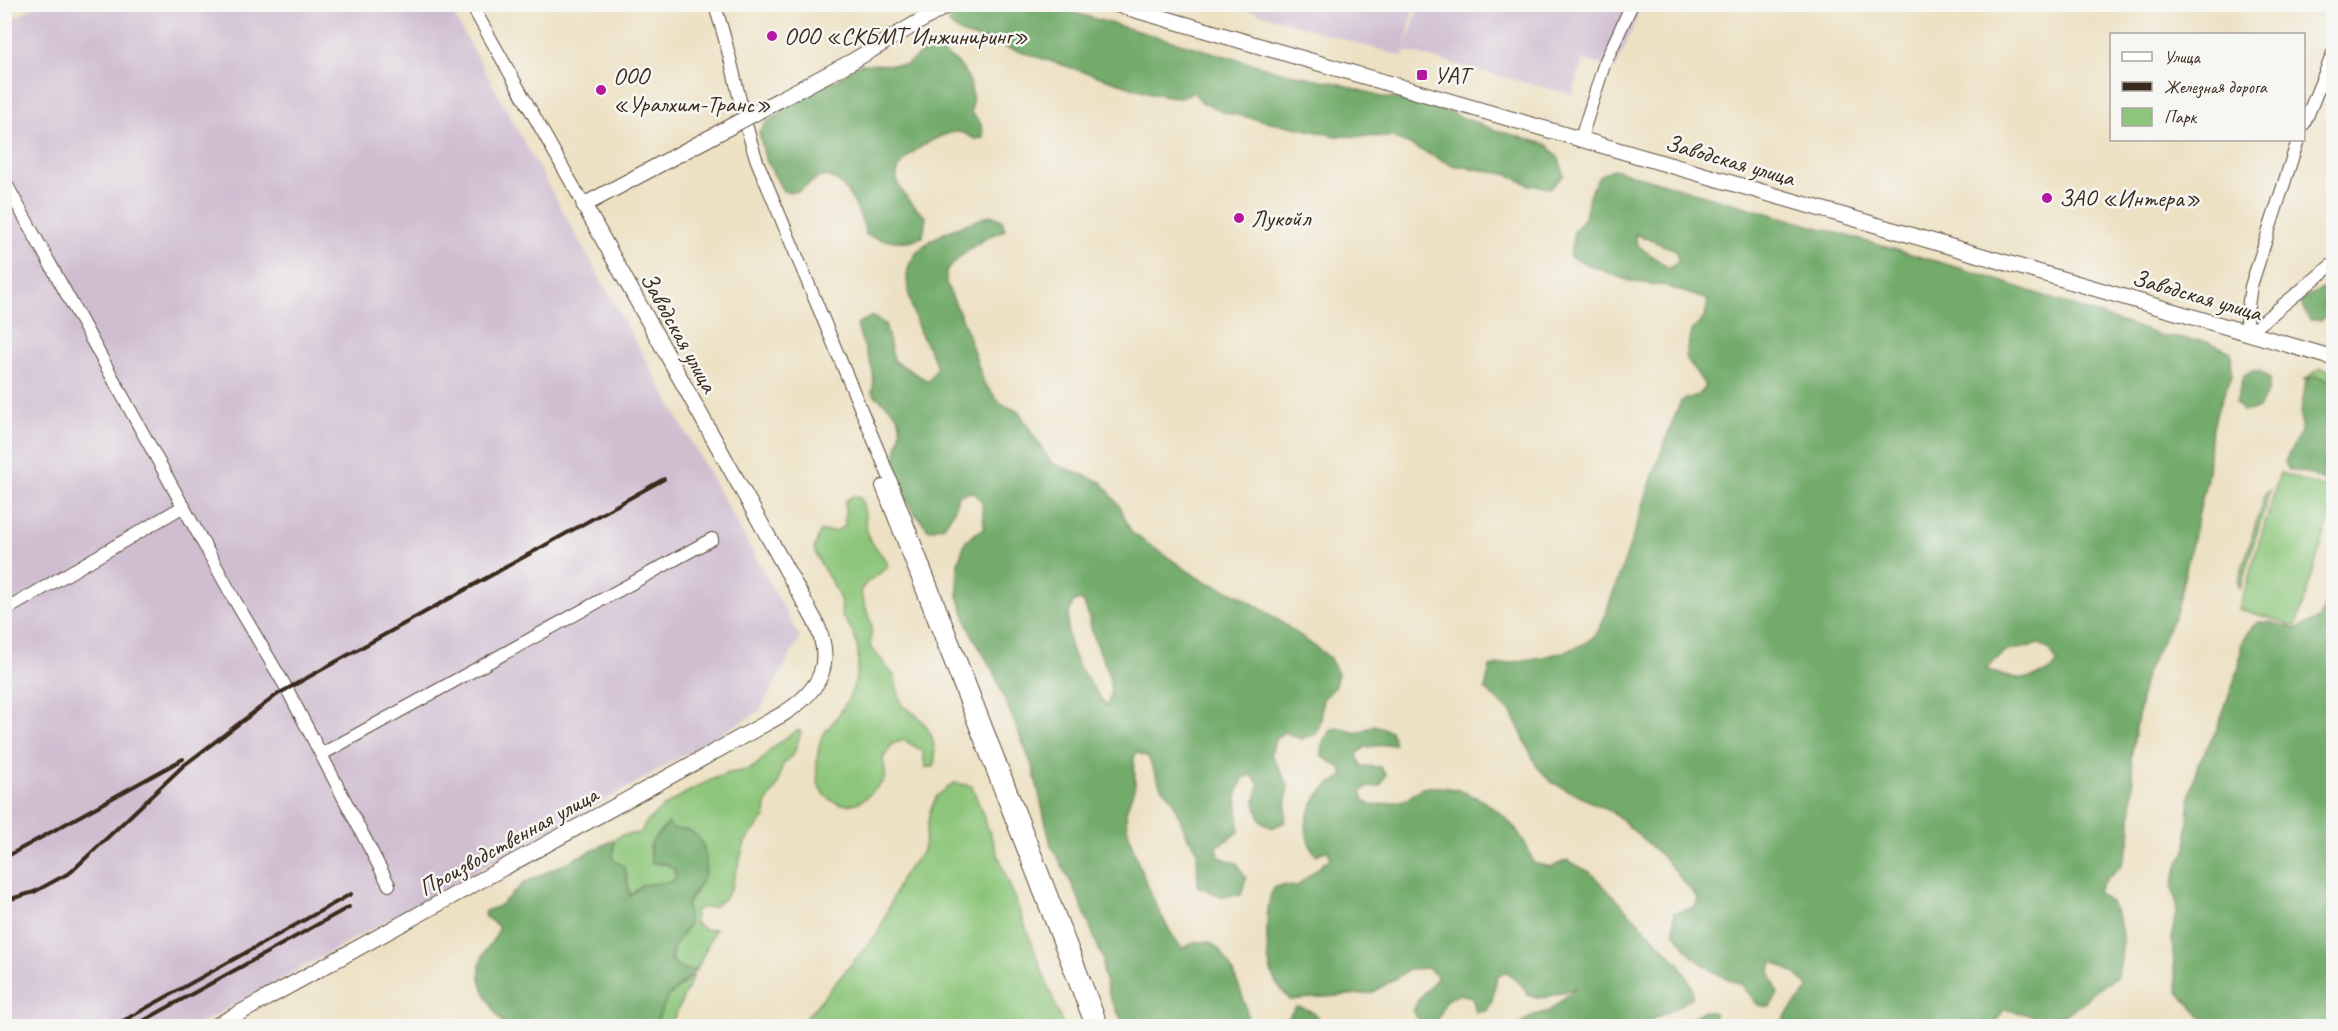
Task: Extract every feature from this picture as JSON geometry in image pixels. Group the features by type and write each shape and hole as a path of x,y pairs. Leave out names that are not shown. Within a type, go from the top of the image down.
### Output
{"main road":[{"path":"584,205 852,62 949,4"},
{"name":"Заводская улица","path":"1115,4 1580,141 2334,358"},
{"name":"Заводская улица","path":"584,205 815,621 825,650 825,662 816,686"},
{"name":"Производственная улица","path":"216,1026 783,714 803,700 816,686"}],"street":[{"name":"Заводская улица","path":"471,4 584,205"},
{"path":"714,4 733,71 742,115 757,161 888,474 1102,1026"},
{"path":"1580,141 1604,65 1632,4"},
{"path":"2305,122 2334,51"},
{"path":"2298,141 2251,286 2246,320 2249,333 2334,263"},
{"path":"4,180 322,754 389,885"},
{"path":"882,486 1092,1026"},
{"path":"4,611 184,506"},
{"path":"322,754 712,539"},
{"path":"924,570 961,690"}],"shaded area":[{"path":"39,4 411,4 415,11 427,5 448,5 800,637 760,711 627,788 196,1026 5,1026 5,23"},
{"path":"1232,5 1414,5 1405,50 1419,5 1642,5 1616,68 1583,60 1573,95 1405,51 1403,57"}],"green space":[{"path":"967,4 1047,5 1274,70 1340,84 1385,98 1435,107 1495,130 1548,145 1559,159 1564,175 1551,188 1530,185 1506,174 1452,165 1393,137 1337,136 1223,112 1202,102 1193,92 1179,98 1151,93 961,33 949,24 952,12"},
{"path":"934,49 953,60 966,73 972,91 971,113 983,130 983,138 975,139 960,132 950,133 919,148 909,156 897,172 897,180 905,196 926,217 923,236 917,239 895,241 866,235 849,195 834,179 825,177 816,179 797,191 783,191 765,158 759,132 766,123 814,89 837,80 859,64 906,65 925,50"},
{"path":"1613,169 1977,273 2162,336 2209,342 2231,352 2232,375 2218,408 2210,438 2208,473 2176,613 2145,675 2131,757 2133,784 2130,840 2121,866 2107,878 2097,892 2111,903 2120,922 2122,950 2117,977 2098,988 2080,1005 2061,1016 2050,1020 2004,1009 1994,1026 1780,1026 1809,987 1796,974 1772,961 1770,971 1778,994 1770,1007 1758,1005 1742,985 1716,973 1692,956 1674,932 1674,913 1695,907 1698,899 1665,859 1615,814 1551,782 1536,765 1512,713 1485,689 1490,667 1562,652 1588,641 1600,629 1662,448 1681,401 1698,395 1706,387 1685,356 1692,331 1705,317 1708,300 1666,286 1629,281 1570,257 1574,231 1585,218 1589,195 1600,175","holes":["1635,234 1676,250 1678,262 1669,268 1637,245","2040,644 2049,650 2058,663 2042,674 2015,678 1986,669 2004,652"]},
{"path":"991,215 1002,220 1005,230 980,242 946,271 946,283 964,323 984,383 1000,403 1019,412 1051,463 1102,482 1120,507 1131,532 1200,579 1241,596 1277,619 1329,657 1338,674 1334,688 1323,699 1321,720 1316,734 1301,739 1284,732 1275,740 1271,754 1288,785 1285,822 1272,828 1260,820 1255,802 1259,784 1252,775 1243,778 1237,793 1239,832 1217,846 1219,857 1237,863 1246,878 1241,895 1221,896 1198,886 1197,850 1187,836 1172,799 1161,787 1148,757 1136,752 1135,784 1126,815 1132,845 1147,884 1165,922 1182,948 1198,942 1206,942 1214,945 1220,951 1237,983 1245,1007 1248,1026 1125,1026 1110,998 1103,973 1103,959 1076,892 1051,845 1033,768 993,671 970,631 958,596 958,563 966,540 984,528 982,501 973,492 958,495 954,511 944,526 929,530 910,507 897,481 895,460 900,431 899,420 894,411 872,392 873,375 857,324 872,316 885,324 894,361 928,381 937,368 914,315 909,296 908,268 917,252 935,238","holes":["1082,600 1109,678 1111,688 1106,706 1074,657 1067,631 1068,617 1073,602"]},
{"path":"2330,286 2333,287 2333,310 2322,320 2310,320 2301,305 2303,298"},
{"path":"2321,368 2333,371 2333,381 2316,376 2303,380"},
{"path":"2251,371 2259,371 2270,378 2268,391 2259,408 2243,412 2236,402 2243,377"},
{"path":"2315,376 2333,381 2333,487 2311,474 2287,469 2285,461 2301,432 2301,413 2306,381"},
{"path":"2280,473 2333,490 2333,507 2296,626 2239,609"},
{"path":"2270,490 2240,589 2238,583 2265,493"},
{"path":"853,496 860,498 864,507 868,535 887,562 887,568 866,583 860,591 872,626 870,646 894,676 902,706 918,717 929,731 935,757 934,767 925,767 923,751 904,740 892,744 883,759 884,780 862,801 843,804 827,797 821,790 817,771 818,755 823,735 847,702 852,689 856,677 858,651 850,627 841,616 840,599 814,549 820,532 837,531 845,525 845,501"},
{"path":"2333,593 2333,1026 2220,1026 2205,1020 2179,993 2174,966 2172,936 2177,905 2172,887 2177,867 2186,850 2190,793 2198,764 2217,729 2239,667 2242,641 2257,622 2270,622 2296,629 2318,619"},
{"path":"1374,725 1391,731 1395,744 1365,747 1357,754 1361,766 1380,767 1386,775 1380,786 1367,787 1361,792 1364,800 1372,806 1392,803 1407,799 1423,788 1440,787 1458,790 1491,806 1518,832 1533,863 1551,867 1567,860 1590,872 1680,965 1692,987 1692,997 1643,1026 1518,1026 1532,1016 1549,1011 1576,988 1544,998 1528,995 1521,984 1507,972 1497,976 1487,1011 1476,1012 1472,997 1459,994 1446,1000 1436,1025 1422,1026 1413,1011 1419,999 1438,977 1428,968 1410,969 1372,993 1290,1000 1276,984 1271,972 1267,948 1270,897 1273,888 1283,885 1296,887 1330,858 1328,850 1316,855 1307,833 1307,821 1315,800 1332,783 1343,777 1342,769 1322,756 1323,741 1332,729 1341,728 1358,733"},
{"path":"798,730 801,732 794,753 782,766 778,785 766,803 765,817 745,842 731,888 724,899 713,907 699,908 695,912 695,923 705,930 715,929 697,969 686,970 672,960 673,946 688,926 687,905 698,888 706,859 699,839 672,829 668,824 657,834 649,848 652,863 671,865 676,876 672,882 642,885 630,896 626,872 613,860 614,840 622,835 641,833 645,825 664,807 705,783 726,774 752,768 778,744"},
{"path":"954,783 972,786 1063,1026 799,1026 878,933 901,878 923,851 930,811 937,796"},
{"path":"668,823 672,829 686,830 698,837 702,843 706,864 702,881 688,901 688,924 671,952 673,963 681,968 697,969 668,997 654,1026 504,1026 483,990 481,980 481,960 498,930 498,926 484,916 485,911 499,906 524,883 614,840 613,860 624,866 630,896 642,885 672,882 676,876 675,870 664,863 652,863 651,854 651,843"},
{"path":"694,975 670,1026 654,1026 668,997"},
{"path":"1296,1007 1309,1010 1324,1026 1288,1026 1288,1017"},
{"path":"1703,1011 1715,1013 1715,1026 1678,1026"}],"railway":[{"path":"4,901 34,892 71,872 183,766 278,694 664,479"},
{"path":"4,858 183,759"},
{"path":"114,1026 351,894"},
{"path":"134,1026 349,907"}],"place":[{"name":"ООО «СКБМТ Инжиниринг»","path":"772,36"},
{"name":"УАТ","path":"1422,75"},
{"name":"ООО «Уралхим-Транс»","path":"601,90"},
{"name":"ЗАО «Интера»","path":"2047,198"},
{"name":"Лукойл","path":"1239,218"}]}
